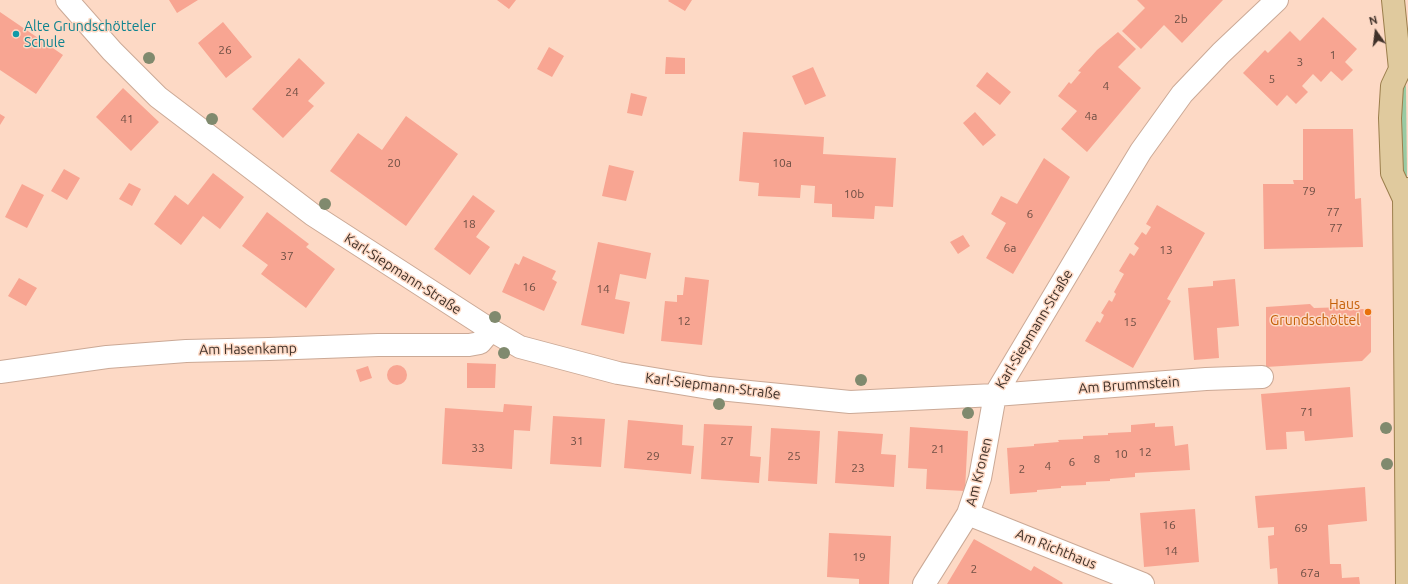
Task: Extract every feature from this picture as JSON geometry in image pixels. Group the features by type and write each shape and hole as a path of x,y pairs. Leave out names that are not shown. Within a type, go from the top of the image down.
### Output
{"main road":[{"path":"1393,0 1404,73 1392,86 1390,118 1392,173 1406,194 1407,584"}],"street":[{"name":"Karl-Siepmann-Straße","path":"67,0 112,51 158,97 313,215 491,330 520,347 618,373 709,388 850,402 995,395 1107,207 1146,145 1182,94 1221,53 1277,0"},
{"name":"Am Hasenkamp","path":"0,372 107,357 186,350 378,345 468,345 480,343 491,330"},
{"name":"Am Brummstein","path":"995,395 1206,379 1262,377"},
{"name":"Am Kronen","path":"924,584 968,514 980,478 995,395"},
{"name":"Am Richthaus","path":"968,514 1143,584"}],"green space":[{"path":"1403,83 1406,87 1406,181 1402,181 1398,137"}],"building":[{"path":"169,0 198,0 177,13"},
{"path":"497,0 516,0 509,9"},
{"path":"692,0 685,11 668,1"},
{"path":"1137,0 1223,0 1182,43 1164,25 1141,49 1122,31 1145,8"},
{"name":"Alte Grundschötteler Schule","path":"0,12 63,55 36,94 0,70"},
{"path":"1323,17 1357,49 1345,62 1353,70 1342,81 1331,71 1321,82 1313,74 1302,86 1308,92 1296,104 1287,95 1277,106 1243,73 1265,50 1268,53 1290,31 1300,41"},
{"path":"223,22 252,57 226,78 198,43"},
{"path":"1118,32 1136,49 1118,67 1141,88 1087,152 1061,129 1077,111 1058,96 1069,82 1071,84 1081,72 1078,71 1097,50"},
{"path":"549,47 564,56 552,77 537,69"},
{"path":"666,57 685,58 685,74 665,74"},
{"path":"299,58 325,83 308,101 314,106 283,138 252,109"},
{"path":"813,67 826,96 805,105 792,76"},
{"path":"987,72 1011,92 1000,105 976,86"},
{"path":"123,88 159,122 131,151 96,117"},
{"path":"631,93 647,97 642,116 627,113"},
{"path":"975,112 996,135 983,146 963,123"},
{"path":"0,114 5,117 0,125"},
{"path":"406,116 458,154 406,226 330,171 358,133 382,150"},
{"path":"1303,129 1353,129 1355,199 1361,198 1363,247 1264,249 1263,184 1294,184 1293,180 1303,180"},
{"path":"743,132 824,137 823,154 896,158 893,207 875,206 874,219 832,217 832,204 814,203 815,186 801,185 800,198 758,196 759,183 739,181"},
{"path":"1044,158 1070,177 1013,274 986,258 1006,223 991,214 1001,196 1017,204"},
{"path":"609,165 634,171 626,201 602,196"},
{"path":"64,169 80,178 67,200 51,191"},
{"path":"213,173 244,197 220,229 203,216 181,245 154,224 175,195 188,205"},
{"path":"129,183 141,189 132,206 119,199"},
{"path":"22,184 44,195 27,228 5,217"},
{"path":"473,195 495,211 476,237 490,247 470,275 434,249"},
{"path":"1157,205 1205,233 1167,299 1171,301 1133,368 1085,341 1097,321 1100,323 1104,315 1101,313 1109,300 1112,302 1116,294 1114,292 1124,274 1119,271 1130,253 1134,256 1139,248 1134,244 1142,232 1146,235 1151,227 1146,224"},
{"path":"267,212 309,244 306,247 335,269 306,308 261,274 268,265 242,246"},
{"path":"963,235 970,246 958,254 950,242"},
{"path":"598,242 651,253 646,279 620,274 615,299 630,302 624,334 581,325"},
{"path":"523,256 556,271 552,279 557,282 544,311 502,292 515,263 519,265"},
{"path":"685,277 709,280 702,345 661,341 665,301 677,302 677,295 683,295"},
{"path":"19,278 37,288 26,306 8,296"},
{"path":"1235,279 1239,326 1217,328 1219,358 1194,360 1188,288 1213,286 1213,281"},
{"path":"1310,304 1314,308 1347,307 1347,310 1363,309 1368,312 1371,315 1371,352 1362,361 1266,367 1266,307"},
{"path":"467,363 496,364 495,388 467,388"},
{"path":"397,365 404,368 407,375 404,382 397,385 390,382 387,375 390,368"},
{"path":"368,366 372,378 360,382 356,370"},
{"path":"1350,387 1353,437 1305,441 1304,431 1286,432 1287,449 1266,450 1261,394"},
{"path":"504,404 532,406 530,431 514,430 512,469 442,464 445,408 503,412"},
{"path":"553,416 605,419 601,467 550,464"},
{"path":"628,420 683,425 682,445 694,446 691,474 624,468"},
{"path":"1155,423 1155,427 1173,426 1175,446 1188,444 1190,470 1135,473 1135,477 1110,479 1110,481 1086,482 1086,485 1061,486 1061,488 1037,490 1037,492 1010,494 1007,448 1059,442 1058,440 1083,439 1083,436 1131,432 1131,425"},
{"path":"704,424 752,426 750,456 761,457 759,483 701,479"},
{"path":"910,427 968,431 965,491 926,489 927,469 908,468"},
{"path":"771,428 820,431 817,484 768,481"},
{"path":"838,431 883,434 881,454 896,455 894,487 835,483"},
{"path":"1365,487 1367,521 1328,525 1330,564 1341,564 1342,578 1359,577 1360,584 1278,584 1277,568 1270,569 1268,536 1274,535 1274,527 1258,528 1255,496"},
{"path":"1195,509 1199,562 1144,567 1140,513"},
{"path":"829,533 891,536 889,584 859,584 859,579 827,577"},
{"path":"974,539 1031,571 1034,566 1063,583 947,584"}],"place":[{"name":"Alte Grundschötteler Schule","path":"16,34"},
{"name":"Haus Grundschöttel","path":"1368,312"}]}
